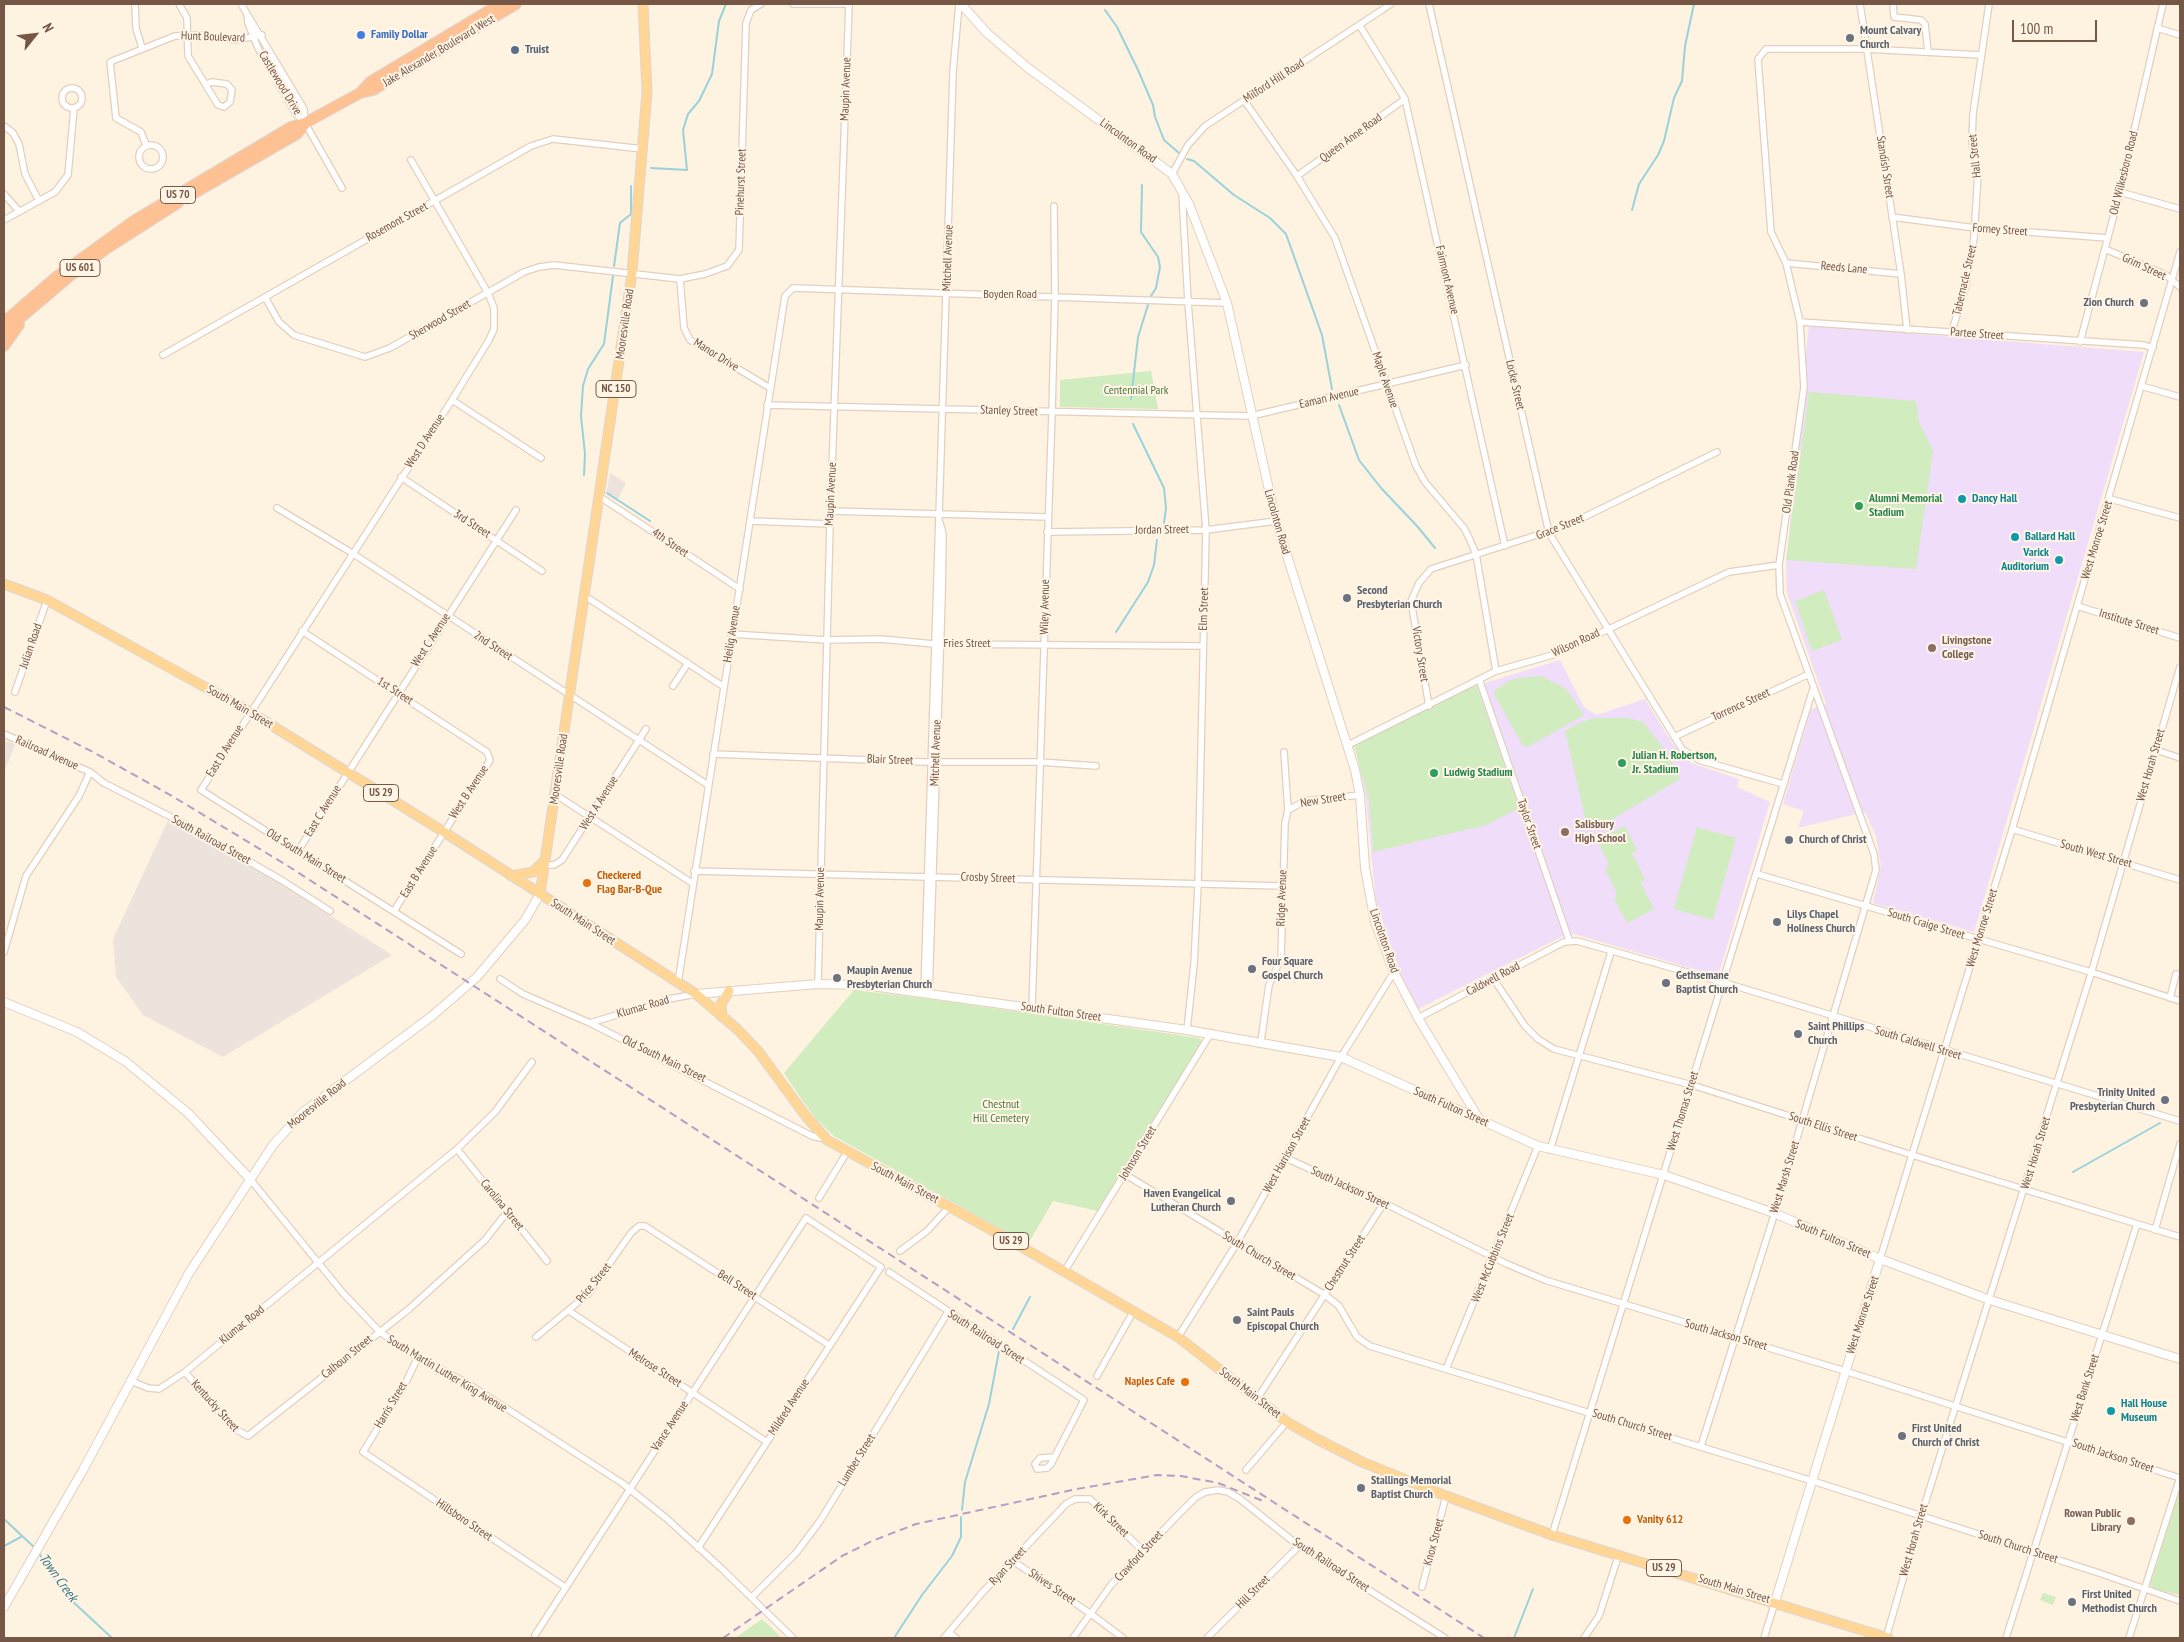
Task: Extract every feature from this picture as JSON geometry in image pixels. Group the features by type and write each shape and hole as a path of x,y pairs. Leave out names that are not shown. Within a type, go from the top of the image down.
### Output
{"highway":[{"name":"Jake Alexander Boulevard West","path":"360,93 370,82 500,4"},
{"name":"Jake Alexander Boulevard West","path":"4,322 56,277 132,222 291,127 305,123 360,93 373,90 516,4"},
{"name":"Jake Alexander Boulevard West","path":"163,212 297,134 305,123"},
{"name":"US 601","path":"4,332 70,276 163,212"},
{"name":"US 70","path":"4,346 25,319 65,285 143,229 163,212"}],"main road":[{"name":"Mooresville Road","path":"540,894 632,273 644,149 647,92 643,4"},
{"name":"South Main Street","path":"4,584 47,600 250,712 444,832 696,994 758,1051 805,1115 827,1140 1178,1337 1287,1422 1362,1462 1446,1496 1552,1535 1620,1554 1886,1638"},
{"path":"512,876 533,872 545,862"},
{"path":"722,1017 721,1004 730,991"}],"street":[{"path":"135,4 136,28 142,48"},
{"path":"179,4 187,18 188,56 218,105 224,107 230,102 232,90 227,84 212,82 206,84"},
{"name":"Castlewood Drive","path":"242,4 304,109 305,123"},
{"name":"Pinehurst Street","path":"632,273 680,279 705,274 727,266 738,250 746,23 751,10 761,4"},
{"path":"793,4 849,4"},
{"name":"Maupin Avenue","path":"818,984 830,511 849,4"},
{"name":"Lincolnton Road","path":"960,4 987,33 1028,68 1172,174 1181,189 1227,302 1276,521 1348,745 1360,795 1363,855 1375,922 1394,972 1418,1018 1479,1119"},
{"name":"Mitchell Avenue","path":"926,993 938,644 938,514 947,295 953,72 960,4"},
{"name":"Milford Hill Road","path":"1172,174 1188,145 1205,126 1391,4"},
{"name":"Locke Street","path":"1429,4 1548,533 1674,738"},
{"name":"Standish Street","path":"1860,4 1901,274 1907,330"},
{"path":"1893,4 1894,17 1921,20 1925,24 1928,52"},
{"name":"Hall Street","path":"1975,228 1978,180 1972,142 1973,114 1989,4"},
{"name":"Old Wilkesboro Road","path":"2080,342 2120,192 2163,4"},
{"name":"Castlewood Drive","path":"247,14 248,23 255,38 296,114 305,123 342,188"},
{"name":"Fairmont Avenue","path":"1360,26 1405,99 1505,546"},
{"path":"2157,28 2180,35"},
{"name":"Hunt Boulevard","path":"146,145 141,132 116,118 110,62 165,39 188,34 236,40 255,38 262,35"},
{"name":"Old Plank Road","path":"1866,49 1766,48 1758,59 1771,232 1786,263 1800,322 1804,387 1779,565 1780,594 1874,854 1876,870 1867,906"},
{"path":"1866,49 1981,55"},
{"name":"Queen Anne Road","path":"1297,176 1405,99"},
{"name":"Maple Avenue","path":"1244,100 1297,176 1335,238 1416,466 1425,482 1464,528 1476,554 1496,670"},
{"path":"4,220 55,192 68,176 74,108"},
{"path":"4,126 13,133 20,144 25,174 39,201"},
{"name":"Rosemont Street","path":"164,355 542,141 569,140 644,149"},
{"path":"146,145 156,145 163,152 163,162 156,168 147,169 140,162 139,152 146,145"},
{"name":"West D Avenue","path":"250,712 452,400 490,340 494,329 494,308 488,293 411,160"},
{"name":"Elm Street","path":"1181,189 1206,530 1198,885 1194,964 1187,1030"},
{"path":"2120,192 2180,210"},
{"path":"4,194 19,211"},
{"name":"Wiley Avenue","path":"1032,1008 1052,412 1055,296 1054,206"},
{"name":"Forney Street","path":"1892,217 1975,228 2108,238"},
{"name":"Tabernacle Street","path":"1952,332 1968,278 1975,228"},
{"name":"Grim Street","path":"2105,249 2166,275 2180,287"},
{"name":"West Monroe Street","path":"1774,1602 1979,940 2110,498 2180,252"},
{"name":"Reeds Lane","path":"1786,263 1901,274"},
{"name":"Sherwood Street","path":"265,297 279,322 294,335 365,357 385,351 524,272 539,267 554,265 632,273"},
{"name":"Manor Drive","path":"680,279 684,328 690,340 770,388"},
{"name":"Boyden Road","path":"793,288 947,295 1055,296 1227,302"},
{"name":"Heilig Avenue","path":"678,983 692,883 731,634 751,521 767,405 785,296 793,288"},
{"name":"Partee Street","path":"1800,322 2080,342 2144,344 2153,348"},
{"name":"Eaman Avenue","path":"1251,416 1466,365"},
{"path":"2141,386 2180,397"},
{"path":"452,400 541,458"},
{"name":"Stanley Street","path":"767,405 1251,416"},
{"name":"Grace Street","path":"1411,601 1419,583 1431,569 1548,533 1717,452"},
{"name":"3rd Street","path":"401,477 542,570"},
{"name":"4th Street","path":"600,497 740,589"},
{"path":"2110,498 2180,518"},
{"name":"2nd Street","path":"277,508 352,553 708,785"},
{"name":"West C Avenue","path":"348,772 516,510"},
{"path":"830,511 1048,517"},
{"path":"751,521 830,524"},
{"name":"Jordan Street","path":"1047,532 1206,530 1276,521"},
{"name":"Wilson Road","path":"1348,745 1429,706 1496,670 1556,654 1729,572 1779,565"},
{"path":"585,596 724,687"},
{"name":"Julian Road","path":"15,692 47,600"},
{"name":"Victory Street","path":"1411,601 1429,706"},
{"name":"Institute Street","path":"2077,606 2180,638"},
{"name":"1st Street","path":"302,631 487,752"},
{"name":"Fries Street","path":"731,634 827,640 881,639 938,644 1203,646"},
{"path":"672,686 688,663"},
{"name":"West Horah Street","path":"1886,1638 1921,1516 2057,1085 2180,667"},
{"name":"Torrence Street","path":"1674,738 1809,674"},
{"name":"Taylor Street","path":"1479,679 1569,940"},
{"name":"West Thomas Street","path":"1552,1535 1814,688"},
{"name":"East D Avenue","path":"201,790 250,712"},
{"name":"West A Avenue","path":"545,862 554,865 562,860 646,730"},
{"name":"Railroad Avenue","path":"4,734 90,772"},
{"path":"1674,738 1682,749 1692,757 1783,784"},
{"path":"2156,750 2180,758"},
{"name":"West B Avenue","path":"444,832 490,760 487,752"},
{"name":"Ridge Avenue","path":"1261,1041 1269,985 1281,958 1282,886 1285,823 1288,810 1284,752"},
{"name":"Blair Street","path":"713,754 934,761 1040,762 1096,766"},
{"path":"4,952 26,876 78,796 90,772"},
{"name":"South Railroad Street","path":"90,772 104,783 177,820 283,881 330,911"},
{"name":"East C Avenue","path":"298,851 348,772"},
{"name":"Old South Main Street","path":"201,790 461,954"},
{"path":"556,795 692,883"},
{"name":"New Street","path":"1288,810 1305,801 1360,795"},
{"name":"South West Street","path":"2012,829 2180,880"},
{"name":"East B Avenue","path":"394,911 444,832"},
{"name":"Crosby Street","path":"694,871 1282,886"},
{"name":"South Craige Street","path":"1757,874 2091,972 2180,1001"},
{"name":"Mooresville Road","path":"131,1381 189,1273 273,1144 302,1113 432,1016 477,977 525,920 540,894"},
{"name":"West Marsh Street","path":"1701,1446 1867,906"},
{"name":"South Caldwell Street","path":"1569,940 1722,982 1944,1051 2180,1121"},
{"name":"Caldwell Road","path":"1418,1018 1569,940"},
{"path":"1550,1150 1612,952"},
{"name":"West Harrison Street","path":"1178,1337 1237,1243 1341,1057 1394,972"},
{"path":"2170,998 2176,974"},
{"name":"South Ellis Street","path":"1493,978 1525,1026 1538,1039 1554,1049 1579,1057 1692,1084 1912,1155 2180,1237"},
{"name":"Old South Main Street","path":"500,979 523,994 590,1023 812,1136 827,1140"},
{"name":"South Fulton Street","path":"696,994 818,984 865,985 1211,1033 1341,1057 1538,1146 1664,1175 1774,1213 1880,1259 1990,1300 2180,1359"},
{"name":"Klumac Road","path":"590,1023 669,999 696,994"},
{"name":"South Martin Luther King Avenue","path":"4,1002 77,1032 125,1061 188,1113 250,1180 318,1263 378,1331 418,1357 466,1383 630,1488 752,1597 793,1638"},
{"name":"Johnson Street","path":"1064,1272 1126,1175 1211,1033"},
{"name":"Klumac Road","path":"131,1381 148,1388 159,1389 185,1372 458,1149 495,1112 532,1062"},
{"path":"2155,1230 2180,1144"},
{"name":"West McCubbins Street","path":"1446,1368 1538,1146"},
{"name":"Carolina Street","path":"458,1149 547,1261"},
{"path":"819,1198 848,1152"},
{"name":"South Jackson Street","path":"1286,1158 1384,1203 1507,1264 1545,1280 1845,1370 2180,1477"},
{"name":"South Church Street","path":"1126,1175 1325,1295 1339,1306 1357,1337 1370,1346 1813,1481 2180,1601"},
{"name":"Chestnut Street","path":"1257,1399 1384,1203"},
{"path":"900,1251 927,1231 949,1207"},
{"name":"Calhoun Street","path":"248,1436 408,1309 485,1240 508,1212"},
{"name":"Mildred Avenue","path":"698,1548 881,1266 806,1218"},
{"name":"Vance Avenue","path":"535,1634 806,1218"},
{"name":"West Bank Street","path":"2006,1638 2137,1224"},
{"name":"Price Street","path":"536,1337 588,1294 631,1233 639,1226 645,1226"},
{"name":"Bell Street","path":"645,1226 829,1345"},
{"name":"South Railroad Street","path":"889,1272 1084,1400 1053,1458"},
{"name":"Melrose Street","path":"568,1311 767,1442"},
{"name":"Lumber Street","path":"752,1597 796,1553 820,1521 948,1312"},
{"path":"1097,1376 1133,1312"},
{"name":"Harris Street","path":"363,1452 406,1382 418,1357"},
{"name":"Kentucky Street","path":"185,1372 233,1428 248,1436"},
{"path":"4,1607 131,1381"},
{"path":"1246,1470 1287,1422"},
{"name":"Hillsboro Street","path":"363,1452 565,1587"},
{"path":"2129,1638 2180,1477"},
{"name":"South Railroad Street","path":"1218,1490 1228,1492 1240,1499 1299,1546 1445,1638"},
{"name":"Crawford Street","path":"1073,1638 1111,1585 1144,1551 1196,1498 1205,1492 1218,1490"},
{"name":"Knox Street","path":"1422,1587 1446,1496"},
{"name":"Kirk Street","path":"1075,1499 1090,1499 1144,1551"},
{"name":"Ryan Street","path":"944,1638 1066,1504 1075,1499"},
{"name":"Hill Street","path":"1207,1638 1299,1546"},
{"path":"1584,1638 1599,1616 1620,1554"},
{"name":"Shives Street","path":"1013,1561 1123,1638"},
{"path":"1764,1638 1774,1602"},
{"path":"949,1633 956,1638"}],"shaded area":[{"name":"Livingstone College","path":"1809,322 1915,334 2144,352 1974,932 1873,903 1881,866 1876,836 1865,812 1798,828 1804,811 1783,804 1811,709 1826,704 1787,593 1786,566"},
{"path":"610,473 626,483 617,501 606,494"},
{"name":"Salisbury High School","path":"1560,660 1584,707 1597,715 1645,699 1672,743 1691,763 1739,779 1737,787 1770,802 1718,976 1574,934 1561,937 1418,1009 1401,975 1376,902 1366,799 1356,749 1467,699 1485,683"},
{"path":"4,741 16,743 4,772"},
{"path":"171,814 392,955 223,1057 143,1015 116,977 113,939"}],"green space":[{"name":"Centennial Park","path":"1151,371 1158,409 1060,407 1060,380"},
{"name":"Alumni Memorial Stadium","path":"1809,392 1916,401 1919,422 1933,451 1916,569 1786,560"},
{"path":"1824,590 1842,640 1812,651 1795,601"},
{"path":"1541,676 1565,688 1584,715 1528,747 1523,746 1493,692 1512,679"},
{"name":"Ludwig Stadium","path":"1476,684 1519,808 1486,825 1373,852 1369,800 1354,746"},
{"name":"Julian H. Robertson, Jr. Stadium","path":"1595,718 1628,718 1643,722 1667,753 1680,779 1599,827 1591,828 1586,821 1565,731 1581,722"},
{"path":"1625,826 1637,850 1632,853 1645,880 1640,882 1654,909 1627,923 1614,899 1617,894 1605,869 1609,864 1597,840"},
{"path":"1697,827 1736,838 1713,920 1674,909"},
{"name":"Chestnut Hill Cemetery","path":"854,990 1199,1038 1203,1041 1098,1211 1053,1201 1028,1244 834,1136 816,1119 802,1100 784,1073"},
{"path":"2180,1488 2180,1595 2154,1589 2150,1585"},
{"path":"2043,1593 2056,1597 2053,1605 2040,1600"},
{"path":"762,1619 782,1638 735,1638"}],"waterway":[{"path":"651,168 687,170 683,130 688,114 699,101 712,74 719,21 726,4"},
{"path":"1632,210 1639,184 1658,155 1664,141 1674,98 1682,81 1685,46 1694,4"},
{"path":"1105,10 1117,27 1138,70 1153,105 1155,117 1164,140 1179,153"},
{"path":"1187,159 1194,161 1234,195 1270,218 1286,234 1322,335 1332,389"},
{"path":"1142,185 1141,232 1158,257 1160,267 1156,288 1151,296"},
{"path":"614,266 620,223 631,214 631,186"},
{"path":"584,475 585,454 581,416 583,386 588,369 604,344 613,276"},
{"path":"1131,399 1138,337 1148,305"},
{"path":"1339,405 1359,460 1381,488 1435,548"},
{"path":"1133,424 1164,488 1166,508 1164,523"},
{"path":"607,493 650,521"},
{"path":"1116,632 1148,582 1154,565 1157,540"},
{"path":"2073,1172 2160,1123"},
{"path":"1013,1329 1030,1297"},
{"path":"962,1510 965,1482 989,1404 999,1351"},
{"path":"894,1638 922,1595 952,1556 961,1537 961,1517"},
{"name":"Town Creek","path":"4,1519 35,1548"},
{"path":"4,1546 21,1537"},
{"name":"Town Creek","path":"38,1551 49,1571 71,1600 112,1638"},
{"path":"1514,1638 1533,1589"}],"railway":[{"path":"4,707 93,752 172,796 288,866 1484,1638"},
{"path":"723,1638 842,1556 872,1541 916,1524 1077,1489 1157,1475 1181,1476 1218,1483 1263,1501"}],"place":[{"name":"Family Dollar","path":"361,35"},
{"name":"Mount Calvary Church","path":"1850,38"},
{"name":"Truist","path":"515,50"},
{"name":"Zion Church","path":"2144,303"},
{"name":"Dancy Hall","path":"1962,499"},
{"name":"Alumni Memorial Stadium","path":"1859,506"},
{"name":"Ballard Hall","path":"2015,537"},
{"name":"Varick Auditorium","path":"2059,560"},
{"name":"Second Presbyterian Church","path":"1347,598"},
{"name":"Livingstone College","path":"1932,648"},
{"name":"Julian H. Robertson, Jr. Stadium","path":"1622,763"},
{"name":"Ludwig Stadium","path":"1434,773"},
{"name":"Salisbury High School","path":"1565,832"},
{"name":"Church of Christ","path":"1789,840"},
{"name":"Checkered Flag Bar-B-Que","path":"587,883"},
{"name":"Lilys Chapel Holiness Church","path":"1777,922"},
{"name":"Four Square Gospel Church","path":"1252,969"},
{"name":"Maupin Avenue Presbyterian Church","path":"837,978"},
{"name":"Gethsemane Baptist Church","path":"1666,983"},
{"name":"Saint Phillips Church","path":"1798,1034"},
{"name":"Trinity United Presbyterian Church","path":"2165,1100"},
{"name":"Haven Evangelical Lutheran Church","path":"1231,1201"},
{"name":"Saint Pauls Episcopal Church","path":"1237,1320"},
{"name":"Naples Cafe","path":"1185,1382"},
{"name":"Hall House Museum","path":"2111,1411"},
{"name":"First United Church of Christ","path":"1902,1436"},
{"name":"Stallings Memorial Baptist Church","path":"1361,1488"},
{"name":"Vanity 612","path":"1627,1520"},
{"name":"Rowan Public Library","path":"2131,1521"},
{"name":"First United Methodist Church","path":"2072,1602"}]}
